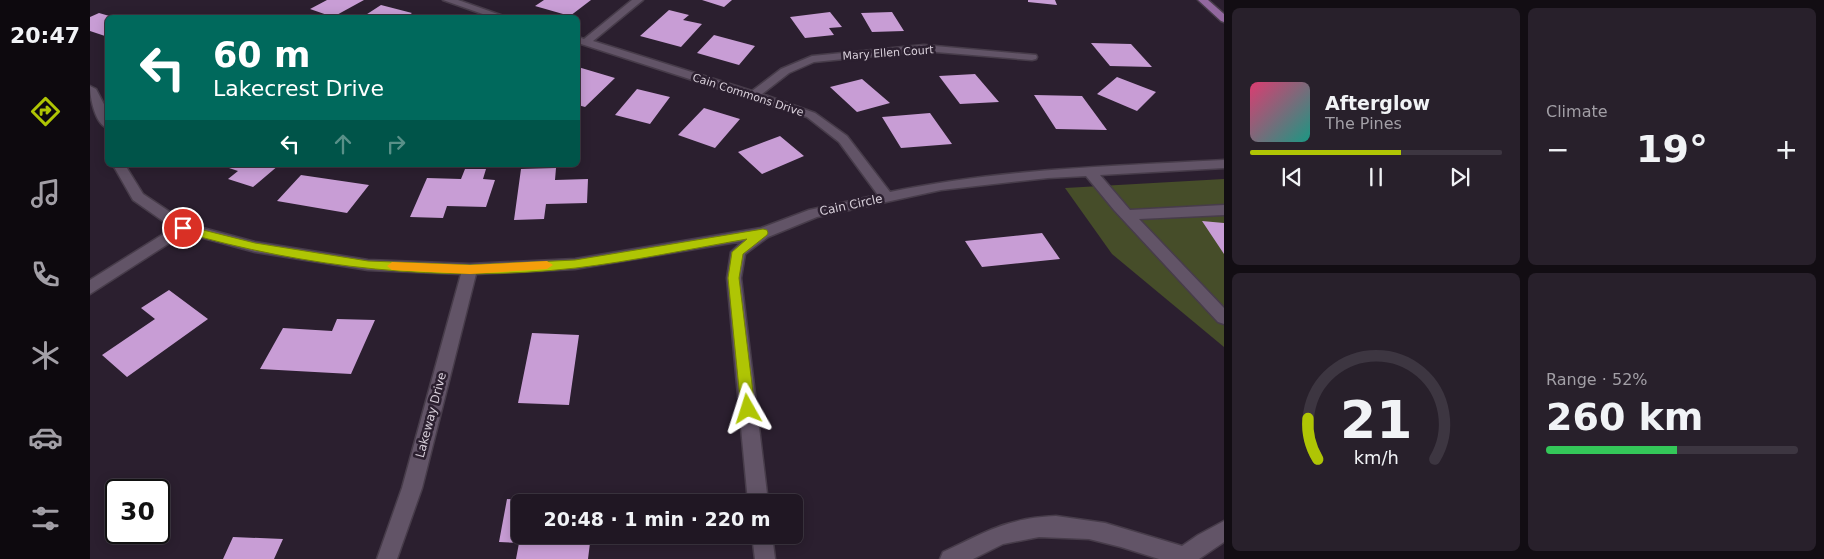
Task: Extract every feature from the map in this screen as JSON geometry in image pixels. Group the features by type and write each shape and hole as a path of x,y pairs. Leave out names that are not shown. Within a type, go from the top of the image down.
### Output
{"main road":[{"path":"1203,0 1224,19"}],"street":[{"path":"448,0 496,15"},
{"path":"582,41 638,0"},
{"name":"Cain Commons Drive","path":"582,41 754,95 812,116 844,138 887,198"},
{"name":"Mary Ellen Court","path":"754,95 785,71 812,59 924,48 1032,57"},
{"path":"90,89 105,119"},
{"name":"Cain Circle","path":"757,494 734,278 738,252 763,233 814,213 941,186 1090,172 1224,164"},
{"path":"120,167 138,197 183,228 255,247 368,265 470,269 575,264 763,233"},
{"path":"1090,172 1127,215 1224,318"},
{"path":"1127,215 1224,210"},
{"path":"90,288 183,228"},
{"name":"Lakeway Drive","path":"387,559 412,488 470,269"},
{"path":"950,559 994,538 1020,529 1053,526 1087,528 1124,537 1185,558 1205,542 1224,531"},
{"path":"763,544 765,559"}],"green space":[{"path":"1224,179 1224,347 1112,254 1065,188"}],"building":[{"path":"327,0 364,0 337,15 327,15 310,9"},
{"path":"544,0 591,0 571,15 535,6"},
{"path":"702,0 732,0 724,7"},
{"path":"1028,0 1055,0 1057,5 1028,2"},
{"path":"381,5 412,13 409,15 366,15"},
{"path":"669,10 689,15 683,20 702,24 681,47 640,36"},
{"path":"830,12 842,27 829,28 834,35 805,38 790,17"},
{"path":"892,12 904,31 872,32 861,13"},
{"path":"99,13 106,15 105,36 90,31 90,17"},
{"path":"714,35 755,46 739,65 697,53"},
{"path":"1091,43 1131,44 1152,67 1110,66"},
{"path":"580,68 615,78 585,107 580,106"},
{"path":"975,74 999,102 960,104 939,76"},
{"path":"1117,77 1156,92 1137,111 1097,94"},
{"path":"862,79 890,103 857,112 830,87"},
{"path":"637,89 670,97 650,124 615,115"},
{"path":"1034,95 1082,96 1107,130 1056,129"},
{"path":"704,108 740,119 715,148 678,135"},
{"path":"930,113 952,144 901,148 882,117"},
{"path":"780,136 804,156 762,174 738,152"},
{"path":"226,167 277,167 253,187 228,179 238,171"},
{"path":"556,168 555,180 588,179 587,203 546,204 544,219 514,220 521,169"},
{"path":"465,169 486,169 483,179 495,180 486,207 447,206 443,218 410,217 427,178 461,179"},
{"path":"301,175 369,185 347,213 277,201"},
{"path":"1202,221 1224,223 1224,254"},
{"path":"1042,233 1060,259 982,267 965,241"},
{"path":"169,290 208,319 127,377 102,355 155,319 141,308"},
{"path":"337,319 375,320 351,374 260,369 283,328 332,331"},
{"path":"532,333 579,335 569,405 518,403"},
{"path":"507,499 511,499 511,543 499,542"},
{"path":"233,537 283,539 274,559 223,559"},
{"path":"519,544 590,544 588,559 516,559"}],"slow traffic":[{"path":"392,266 470,269 547,265"}],"route":[{"path":"183,228 255,247 368,265 470,269 575,264 763,233 738,252 734,278 748,409"}]}
